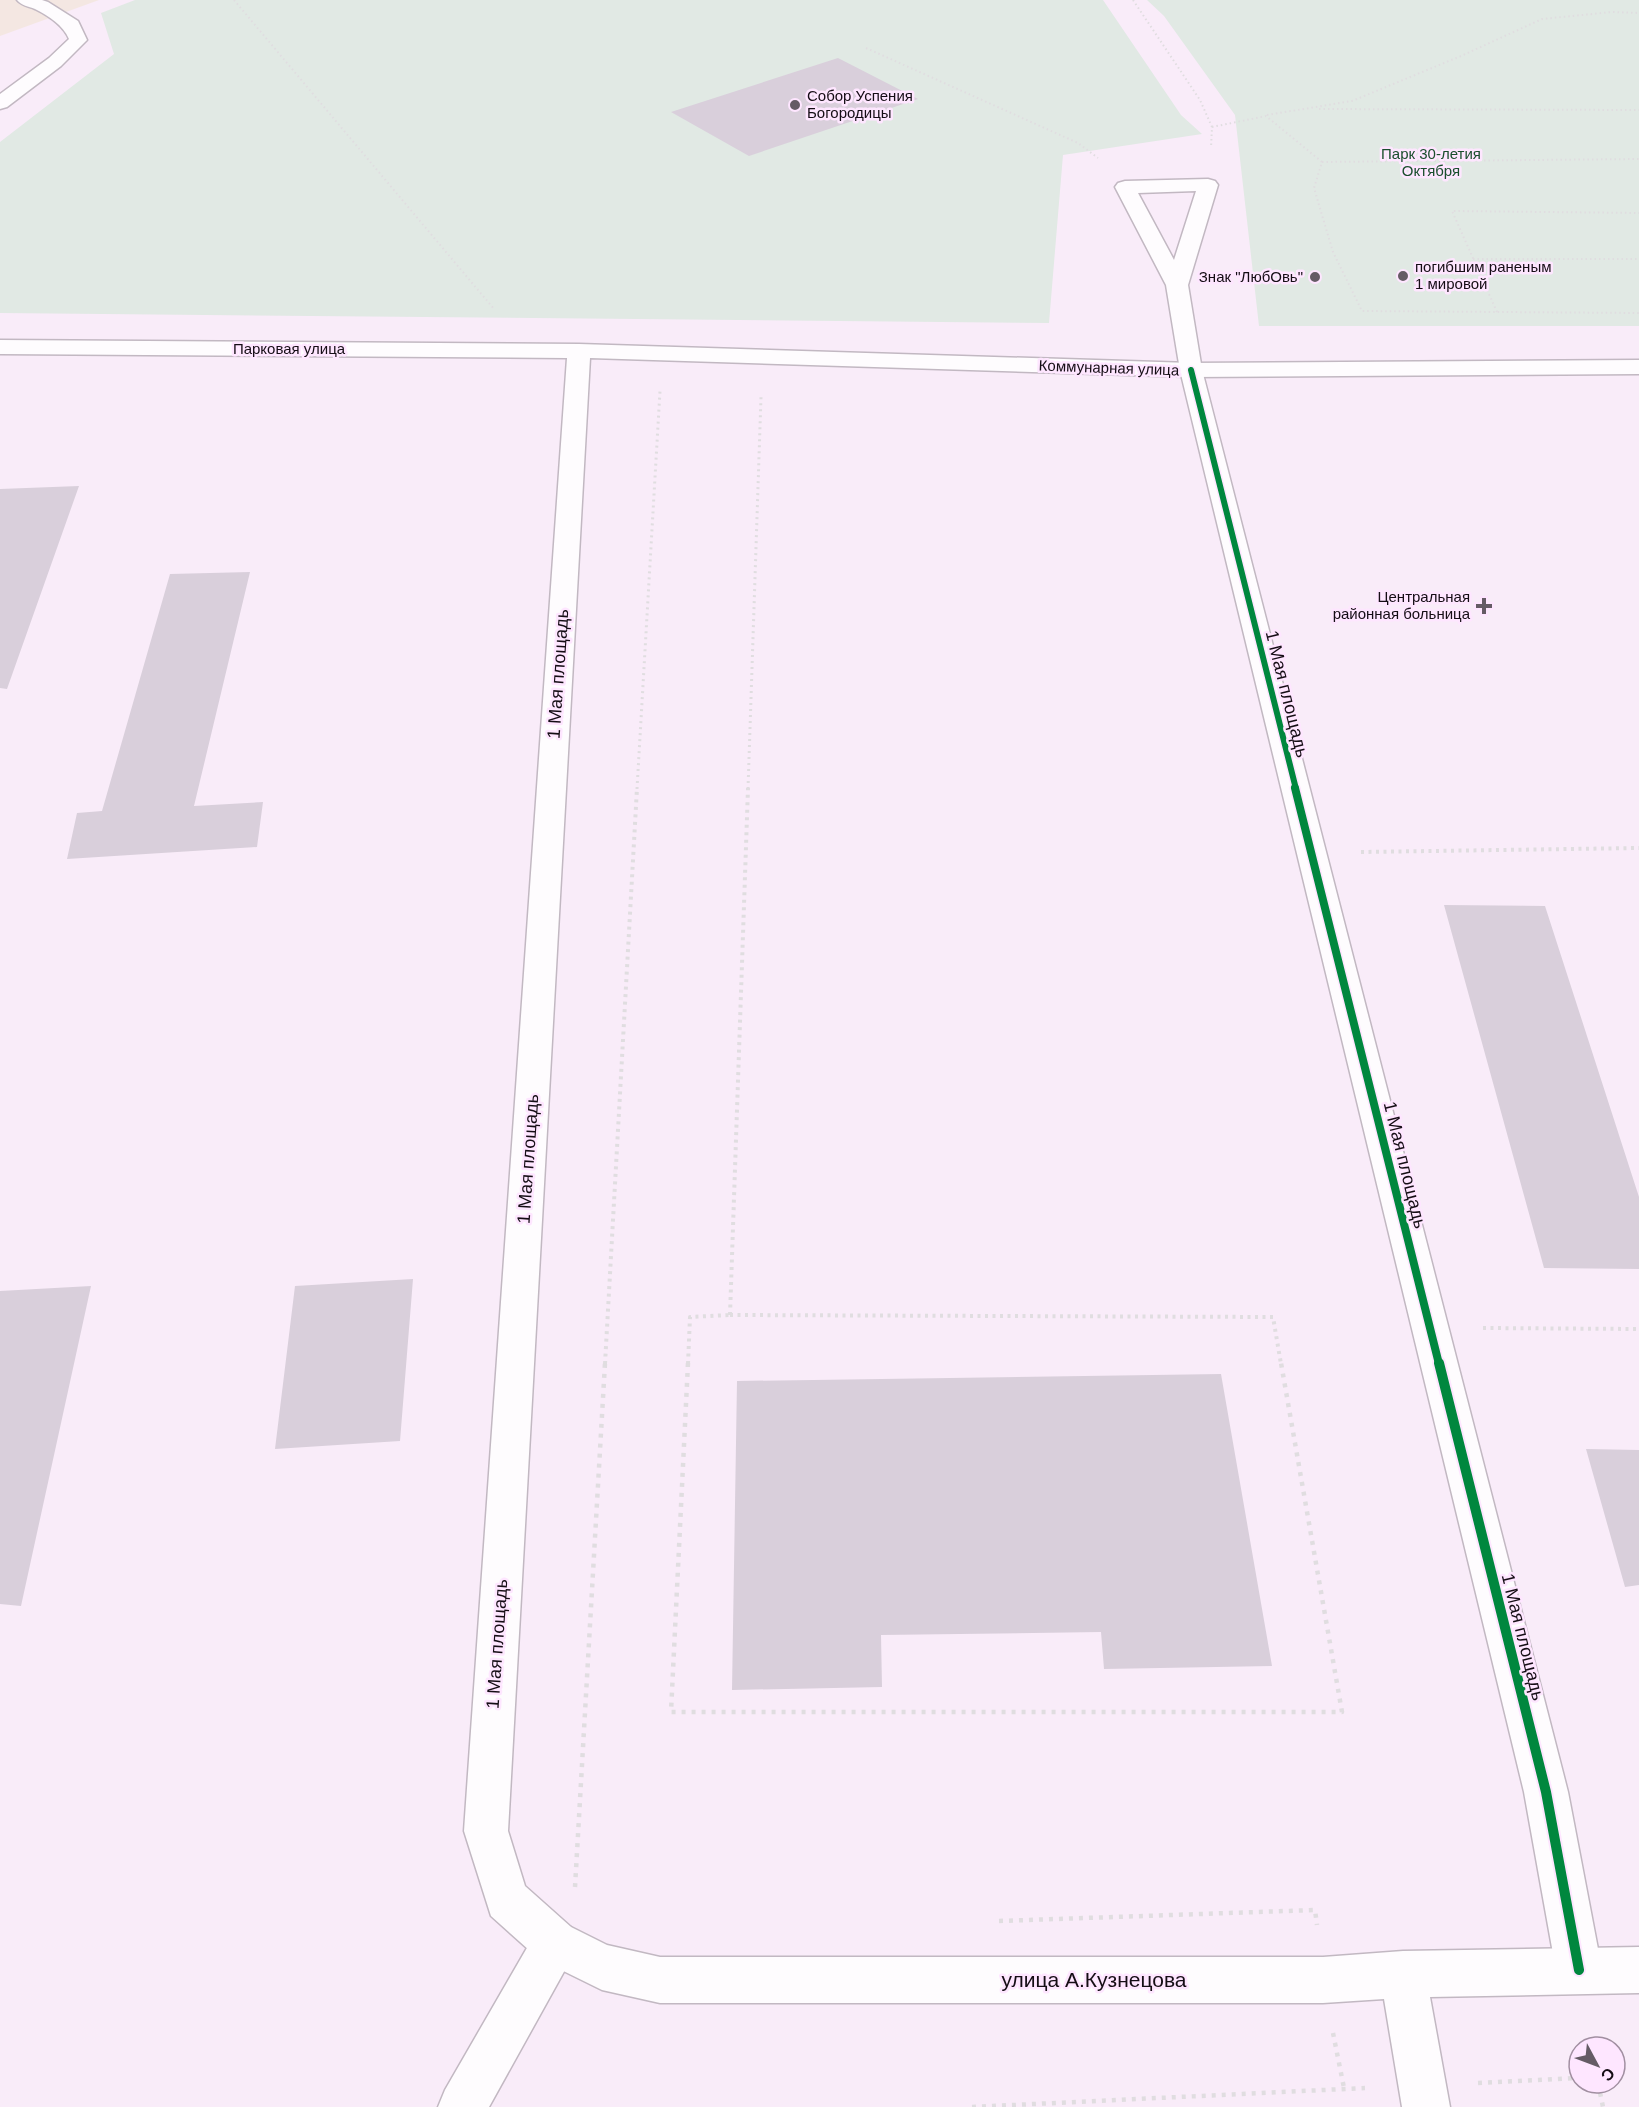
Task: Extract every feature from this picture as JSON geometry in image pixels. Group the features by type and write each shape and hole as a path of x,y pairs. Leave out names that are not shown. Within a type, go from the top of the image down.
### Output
{"main road":[{"path":"0,103 55,62 78,40 72,25 42,6 26,0"},
{"path":"1208,185 1177,285 1125,187 1208,185"},
{"name":"1 Мая площадь","path":"1177,285 1191,370 1546,1792 1579,1970"},
{"name":"Парковая улица","path":"0,347 579,351"},
{"name":"1 Мая площадь","path":"555,1943 507,1900 486,1831 579,351"},
{"name":"Коммунарная улица","path":"579,351 1191,370 1639,367"},
{"path":"462,2107 555,1943"},
{"name":"улица А.Кузнецова","path":"555,1943 602,1967 660,1980 1323,1980 1404,1974 1639,1970"},
{"path":"1404,1974 1426,2107"}],"path":[{"path":"234,0 495,311"},
{"path":"1132,0 1144,14 1200,100 1212,127 1208,185"},
{"path":"1212,127 1352,101 1461,56 1542,19 1612,12 1639,13"},
{"path":"866,48 1077,143 1115,172 1125,187"},
{"path":"1306,109 1639,110"},
{"path":"1266,116 1322,162 1639,159"},
{"path":"1322,162 1314,188 1333,252 1362,311 1639,313"},
{"path":"1497,312 1452,211 1639,213"},
{"path":"1473,259 1639,259"},
{"path":"575,1889 660,389"},
{"path":"730,1315 762,391"},
{"path":"1358,852 1639,848"},
{"path":"730,1315 1273,1317 1342,1712 671,1712 690,1317 730,1315"},
{"path":"1483,1328 1639,1329"},
{"path":"972,2107 1344,2088 1323,1980 1315,1910 994,1921"}],"shaded area":[{"path":"0,0 99,0 0,36"}],"green space":[{"path":"135,0 1103,0 1181,115 1202,134 1063,155 1049,323 0,313 0,142 114,54 101,13"},
{"name":"Парк 30-летия Октября","path":"1147,0 1639,0 1639,326 1259,326 1235,115 1164,16"}],"building":[{"name":"Собор Успения Богородицы","path":"838,58 918,99 749,156 671,112"},
{"path":"79,486 7,689 0,688 0,489"},
{"path":"250,572 194,806 263,802 257,847 67,859 77,813 102,811 170,574"},
{"path":"1444,905 1545,906 1639,1197 1639,1269 1544,1268"},
{"path":"413,1279 400,1441 275,1449 295,1286"},
{"path":"91,1286 21,1606 0,1604 0,1291"},
{"path":"1221,1374 1272,1666 1104,1669 1101,1632 881,1635 882,1687 732,1690 737,1381"},
{"path":"1586,1449 1639,1450 1639,1585 1625,1587"}],"cycle path":[{"path":"1191,370 1546,1792 1579,1970"}],"place":[{"name":"Собор Успения Богородицы","path":"795,105"},
{"name":"погибшим раненым 1 мировой","path":"1403,276"},
{"name":"Знак \"ЛюбОвь\"","path":"1315,277"},
{"name":"Центральная районная больница","path":"1484,606"}]}
